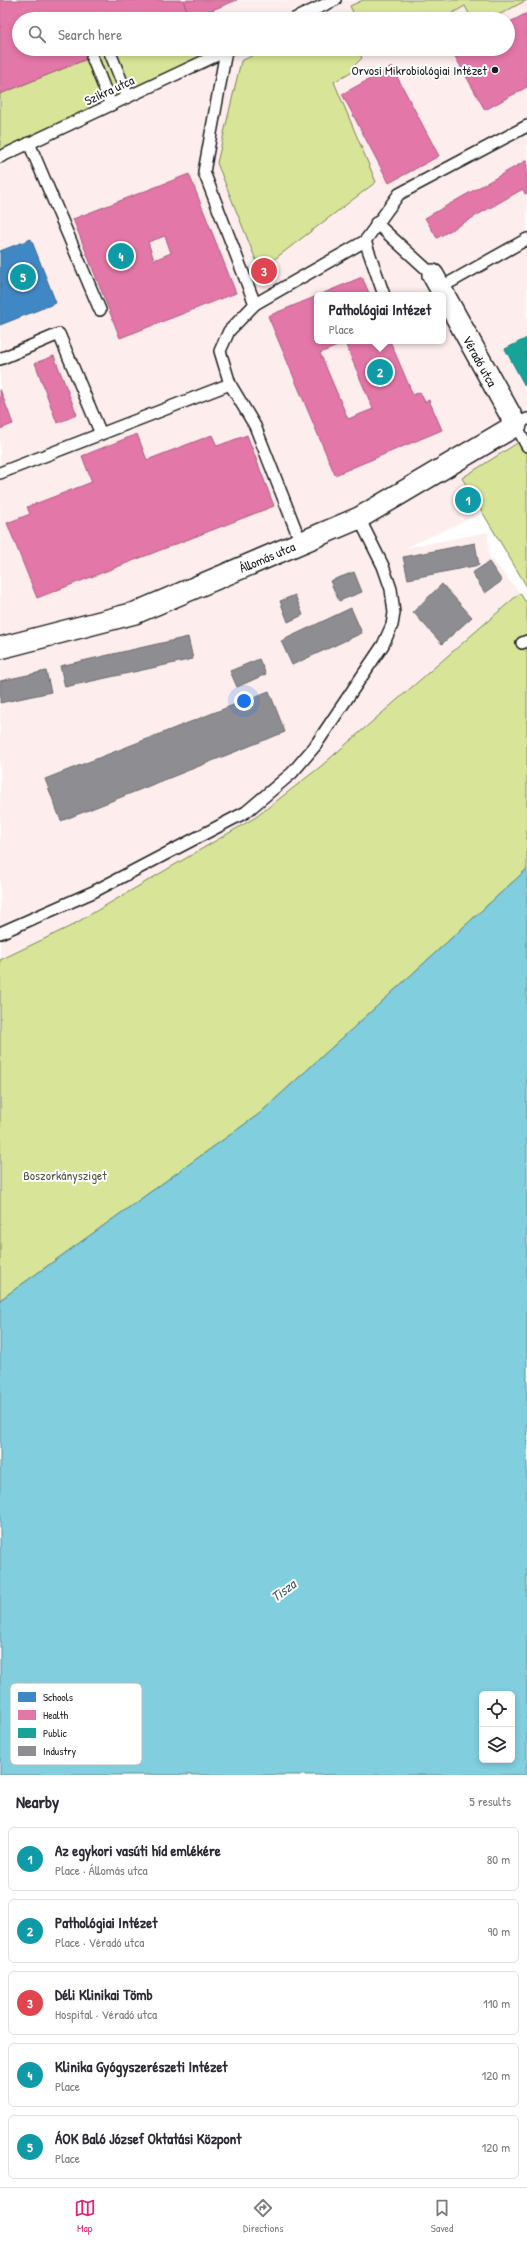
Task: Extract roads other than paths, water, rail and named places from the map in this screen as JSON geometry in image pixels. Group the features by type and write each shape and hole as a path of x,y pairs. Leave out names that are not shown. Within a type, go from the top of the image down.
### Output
{"street":[{"name":"Véradó utca","path":"436,282 442,292"},
{"name":"Véradó utca","path":"446,298 522,422"},
{"name":"Állomás utca","path":"0,648 135,613 360,518 522,422"}],"lane":[{"path":"309,12 335,0"},
{"path":"111,56 128,97"},
{"name":"Szikra utca","path":"0,157 215,56"},
{"path":"227,56 204,172 255,304"},
{"path":"92,57 111,104"},
{"path":"301,543 255,426 230,384 220,351 229,331 255,304 365,241 376,223 399,194 527,126"},
{"path":"29,143 100,310"},
{"path":"376,223 436,282 527,239"},
{"path":"365,241 383,292"},
{"path":"0,359 59,334 101,434"},
{"path":"0,473 230,384"},
{"path":"522,422 527,446"},
{"path":"0,933 93,892 246,812 292,773 315,746 384,645 392,625 394,613 391,589 383,566 360,518"}],"water":[{"name":"Tisza","path":"527,869 527,1775 0,1775 0,1300 259,1114"}],"place":[{"name":"Orvosi Mikrobiológiai Intézet","path":"495,70"},
{"name":"Klinika Gyógyszerészeti Intézet","path":"121,256"},
{"name":"Déli Klinikai Tömb","path":"264,271"},
{"name":"ÁOK Baló József Oktatási Központ","path":"23,277"},
{"name":"Pathológiai Intézet","path":"380,372"},
{"name":"Az egykori vasúti híd emlékére","path":"468,500"}],"park label":[{"name":"Boszorkánysziget","path":"65,1175"}]}
